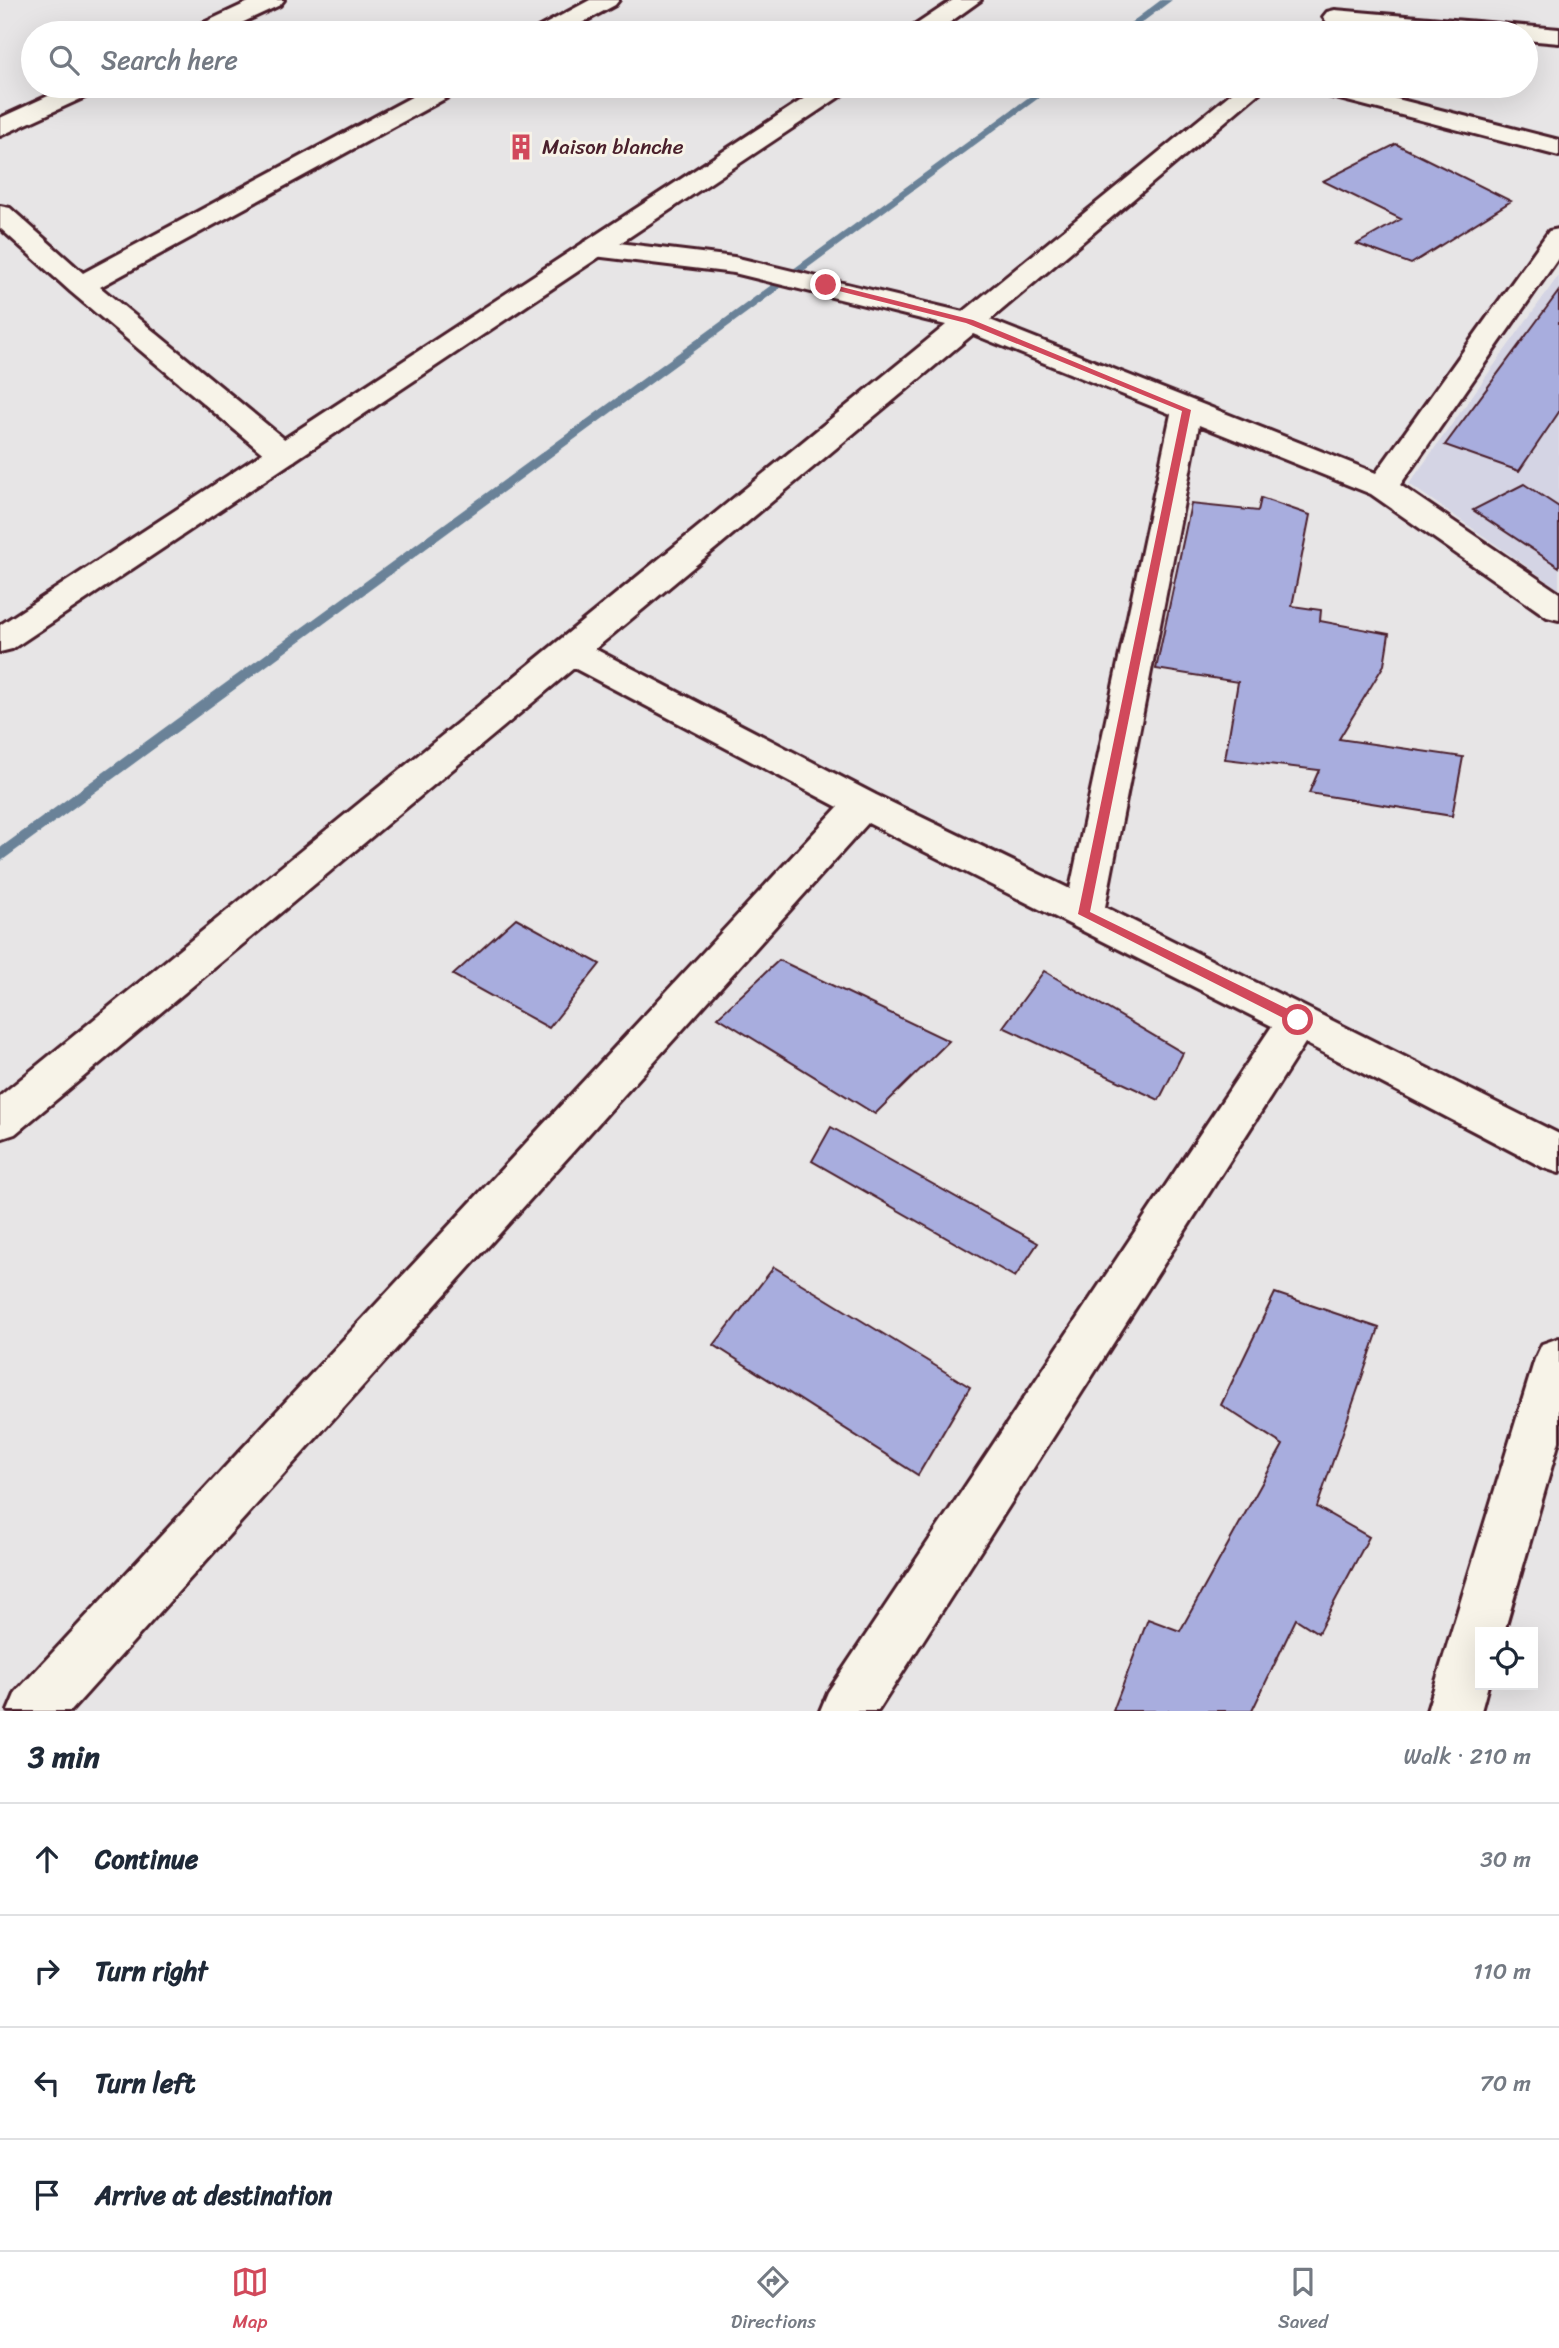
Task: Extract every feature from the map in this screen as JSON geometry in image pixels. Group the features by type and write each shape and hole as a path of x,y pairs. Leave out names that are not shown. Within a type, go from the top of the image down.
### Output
{"street":[{"path":"227,21 272,0"},
{"path":"568,21 607,0"},
{"path":"937,21 969,0"},
{"path":"1330,21 1355,0"},
{"path":"1335,17 1382,21"},
{"path":"1538,34 1559,36"},
{"path":"0,128 64,98"},
{"path":"81,286 428,98"},
{"path":"0,641 821,98"},
{"path":"0,1121 1241,98"},
{"path":"1365,98 1559,148"},
{"path":"0,214 81,286 283,454"},
{"path":"1382,487 1559,237"},
{"path":"594,248 734,265 970,322 1382,487 1559,609"},
{"path":"1084,914 1187,410"},
{"path":"570,651 863,804 1298,1020 1559,1155"},
{"path":"35,1711 863,804"},
{"path":"847,1711 1298,1020"},
{"path":"1454,1711 1559,1359"}],"shaded area":[{"path":"1559,275 1559,589 1409,484"}],"building":[{"path":"1396,144 1511,201 1411,264 1357,244 1401,219 1323,181"},
{"path":"1559,291 1559,412 1519,471 1445,445"},
{"path":"1524,484 1559,507 1559,567 1473,510"},
{"path":"1261,498 1310,515 1292,606 1321,610 1320,621 1389,634 1384,665 1339,739 1463,757 1452,816 1309,793 1319,770 1225,759 1238,682 1156,669 1191,504 1258,511"},
{"path":"516,918 600,964 549,1028 453,975"},
{"path":"779,960 949,1041 875,1114 718,1017"},
{"path":"1044,971 1183,1053 1159,1100 1003,1027"},
{"path":"831,1127 1038,1243 1015,1277 812,1161"},
{"path":"774,1267 970,1387 918,1475 714,1345"},
{"path":"1275,1293 1379,1328 1317,1507 1369,1537 1318,1633 1296,1619 1252,1711 1113,1711 1148,1619 1180,1631 1283,1445 1221,1405"}],"waterway":[{"path":"1138,21 1167,0"},
{"path":"0,856 1034,98"}],"place":[{"name":"Maison blanche","path":"521,147"}],"route":[{"path":"826,285 970,322 1187,410 1084,914 1298,1020"}]}
